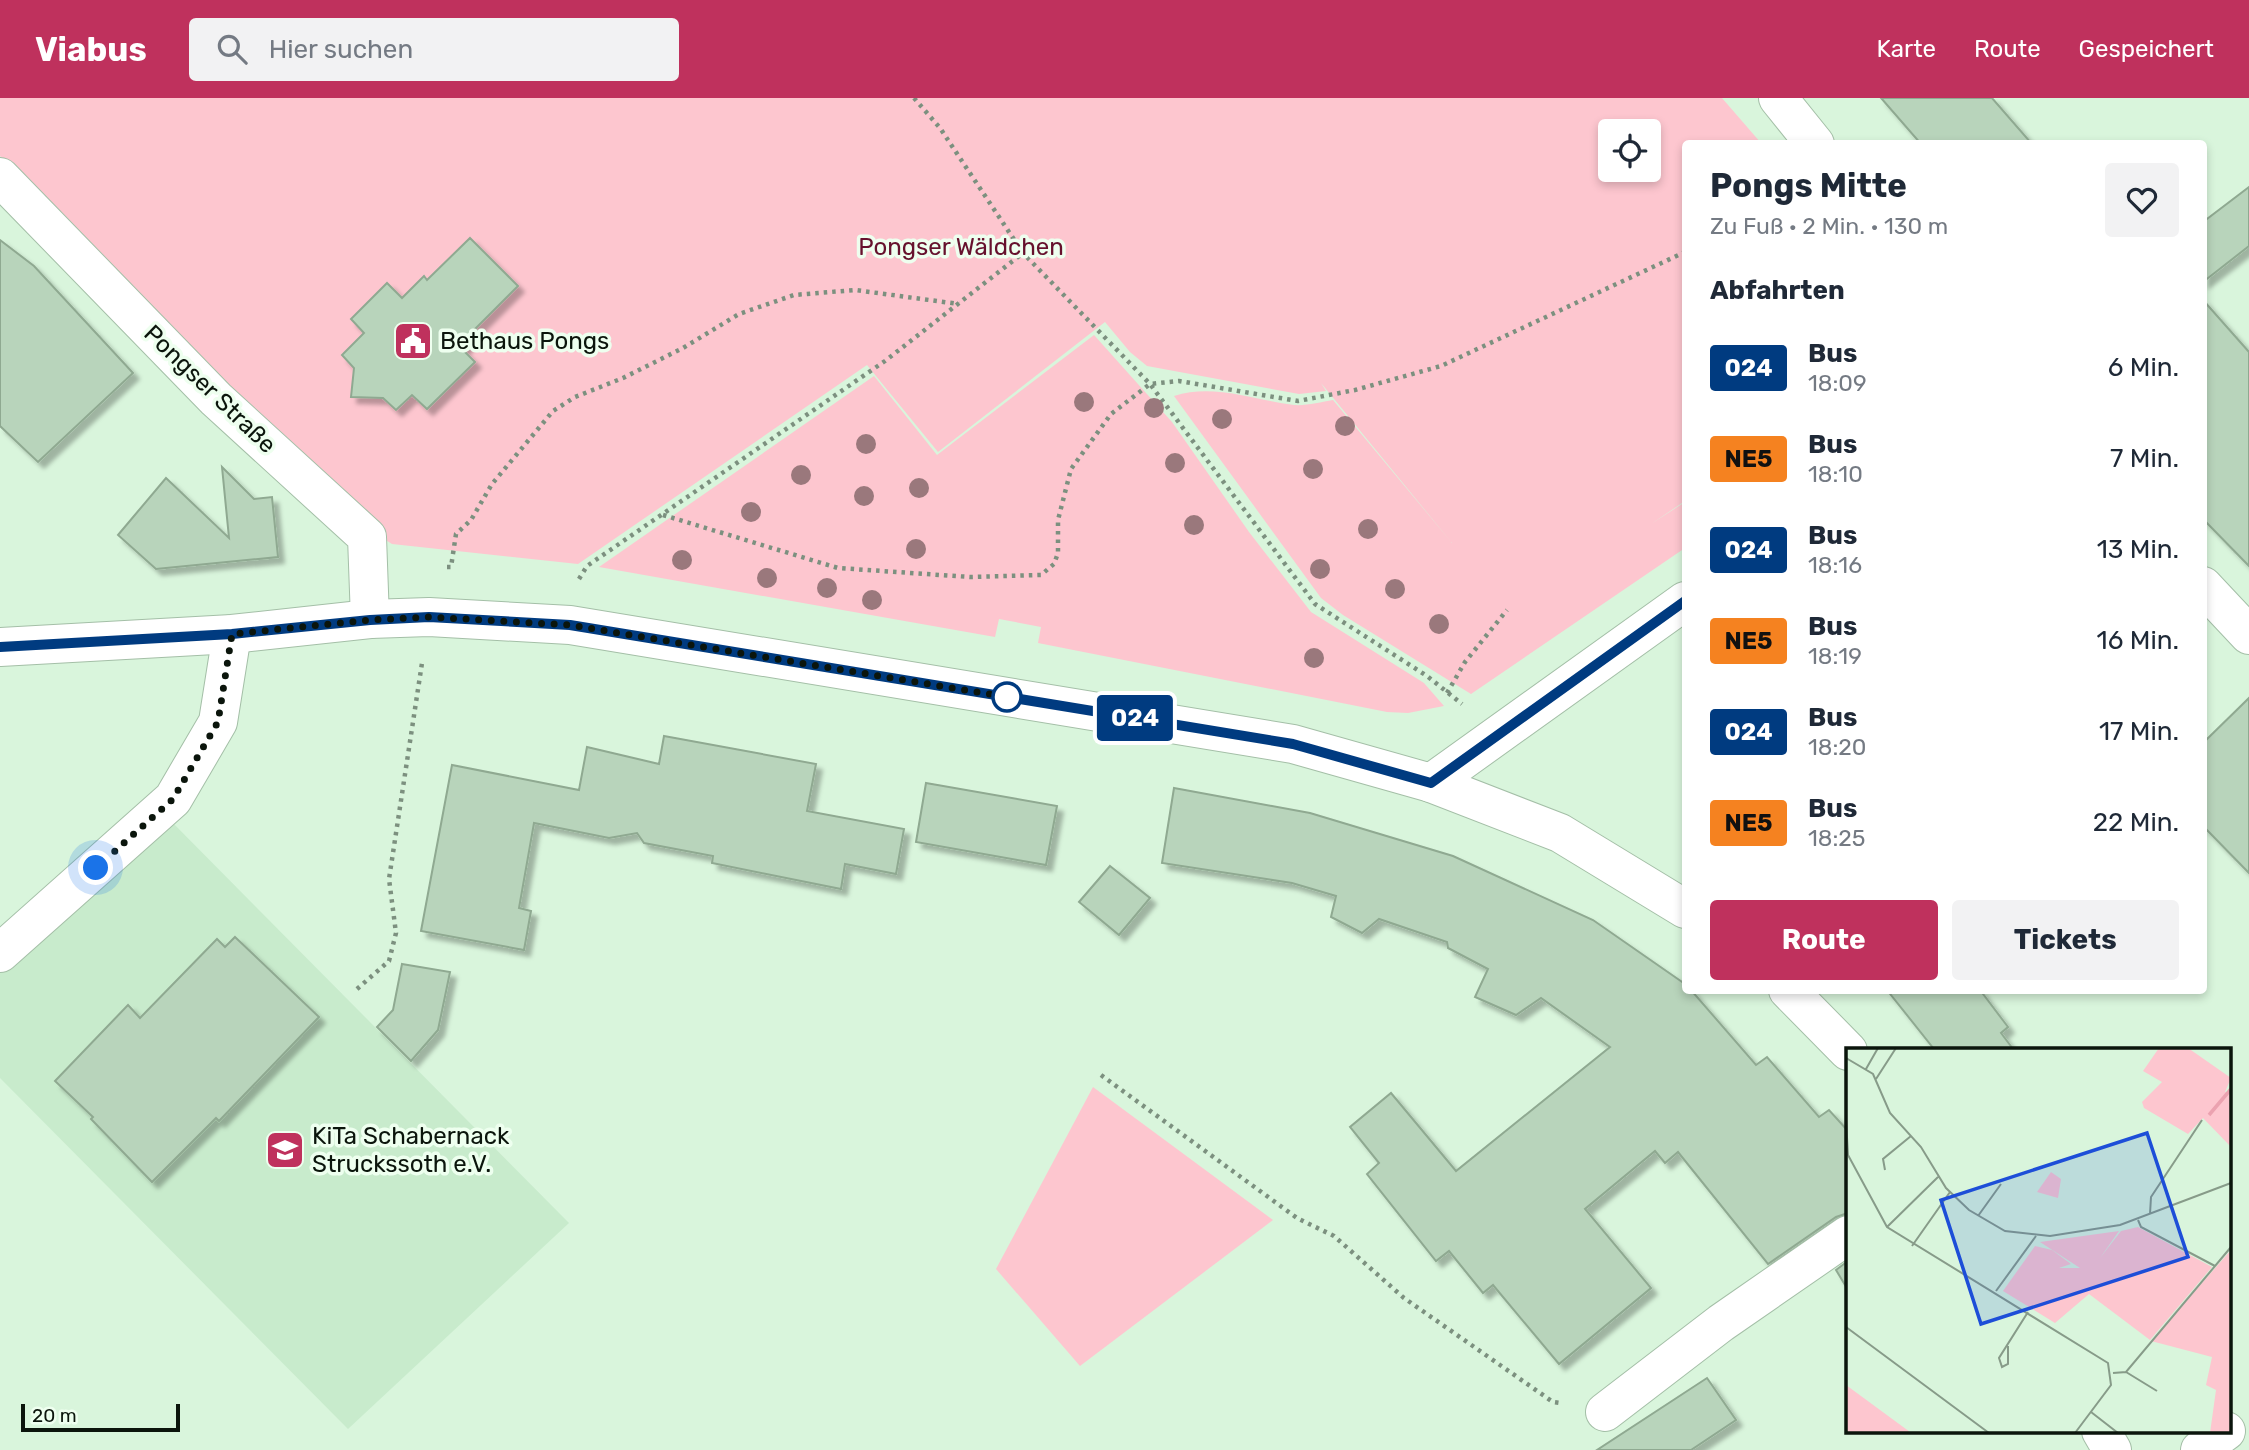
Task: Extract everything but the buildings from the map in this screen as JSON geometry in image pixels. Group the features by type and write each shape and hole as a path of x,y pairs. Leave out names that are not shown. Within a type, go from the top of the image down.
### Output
{"street":[{"path":"1778,98 1812,140"},
{"name":"Pongser Straße","path":"0,177 216,399 367,537 370,620"},
{"path":"2207,590 2249,635"},
{"path":"1431,783 1682,603"},
{"path":"0,647 232,634 429,617 570,625 1293,744 1431,783 1560,833 1682,907"},
{"path":"0,953 173,799 218,722 232,634"},
{"path":"1792,994 1846,1049"},
{"path":"1605,1412 1721,1323 1846,1236"},
{"path":"2232,1426 2249,1413"},
{"path":"2102,1432 2112,1450"},
{"path":"2200,1450 2224,1432"}],"path":[{"path":"914,98 940,128 1023,253 1150,384 1315,604 1427,676 1501,732"},
{"path":"570,625 579,577 587,566 885,361 1023,253"},
{"path":"663,515 838,568 970,577 1041,575 1054,564 1058,554 1058,520 1071,469 1111,414 1150,384 1179,381 1298,401 1355,390 1441,366 1682,253"},
{"path":"368,568 451,567 456,534 471,520 510,460 553,411 575,397 622,378 683,348 739,314 794,295 855,289 959,304"},
{"path":"1447,693 1465,663 1507,610"},
{"path":"357,989 388,961 396,933 389,879 429,617"},
{"path":"1101,1075 1297,1218 1334,1236 1404,1297 1553,1402 1605,1412"}],"shaded area":[{"name":"KiTa Schabernack Struckssoth e.V.","path":"165,815 569,1223 348,1429 0,1078 0,971"}],"green space":[{"name":"Pongser Wäldchen","path":"0,98 1722,98 1758,140 1682,140 1682,503 1651,524 1682,504 1682,550 1471,694 1343,615 1321,598 1174,396 1189,392 1219,392 1299,405 1333,400 1452,543 1321,383 1326,391 1299,394 1147,366 1130,352 1105,322 938,452 867,365 578,564 392,544 368,529 0,156"},
{"path":"1094,335 1172,422 1249,532 1311,612 1424,683 1444,706 1408,713 1387,712 1038,643 1041,627 999,619 995,637 599,567 874,376 937,455"},
{"path":"1093,1087 1273,1220 1080,1366 996,1269"}],"bus line":[{"name":"024","path":"0,647 232,634 429,617 570,625 1293,744 1431,783 1682,603"}],"place":[{"name":"Bethaus Pongs","path":"413,341"},
{"name":"KiTa Schabernack Struckssoth e.V.","path":"285,1150"}],"route":[{"path":"96,868 173,799 218,722 232,634 429,617 570,625 1007,697"}]}
